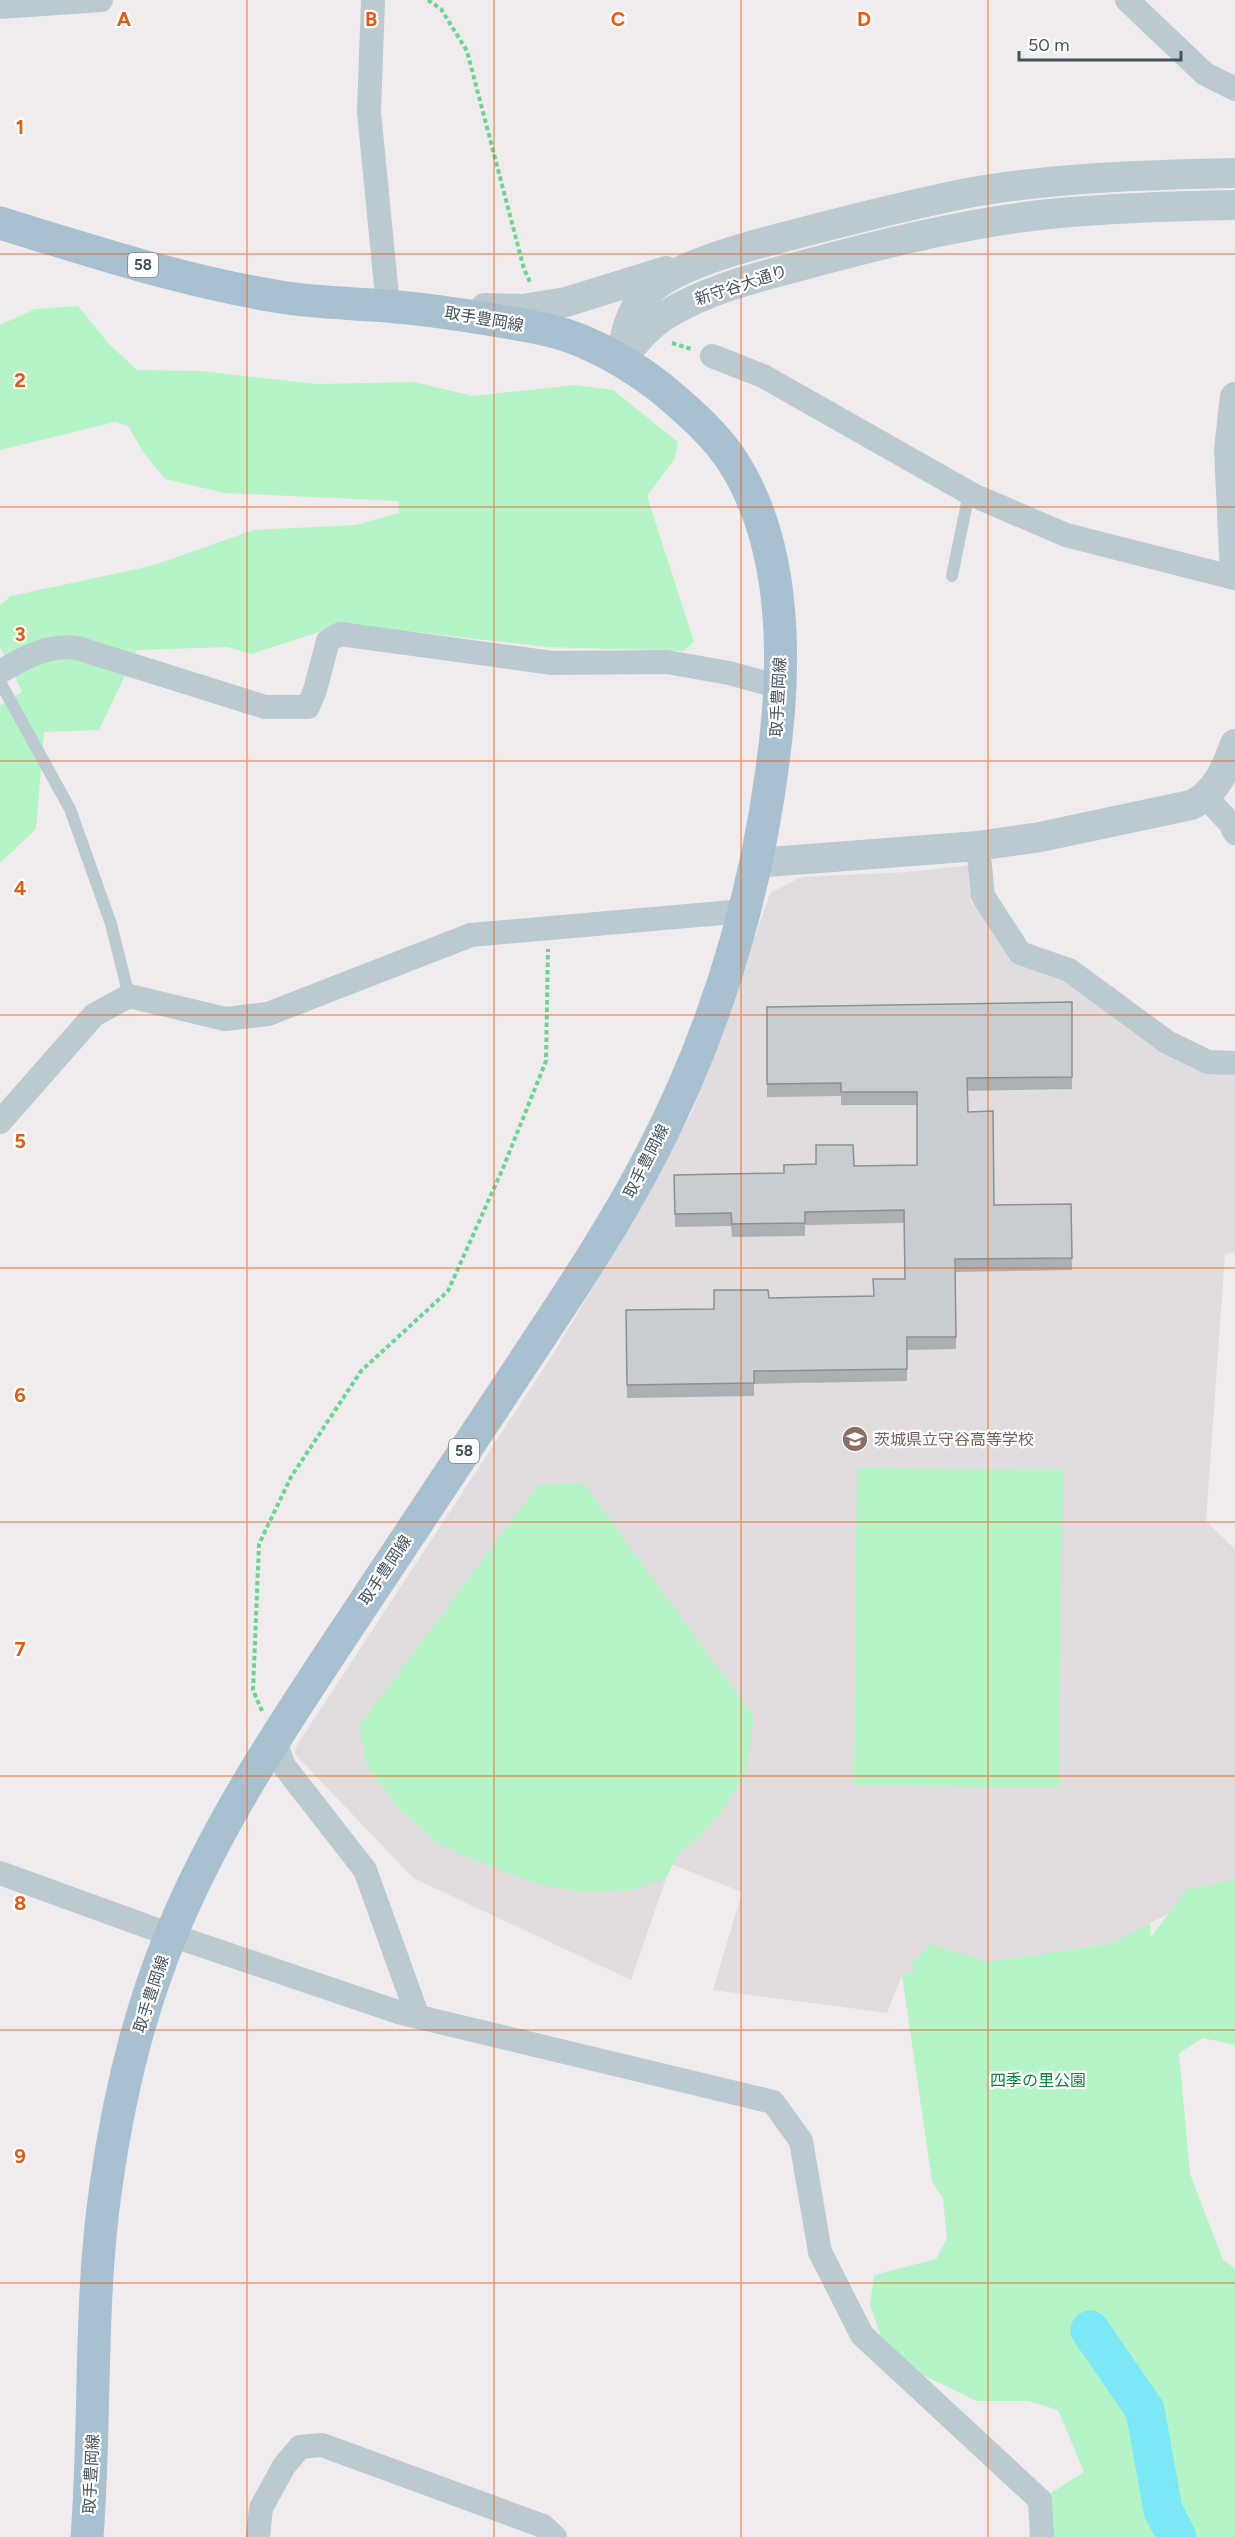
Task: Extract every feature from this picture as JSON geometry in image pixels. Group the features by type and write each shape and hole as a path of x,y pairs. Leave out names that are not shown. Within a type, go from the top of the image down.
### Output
{"main road":[{"name":"取手豊岡線","path":"0,223 232,288 288,299 440,311 519,324 562,334 620,360 659,387 694,418 735,466 756,510 771,554 776,595 780,687 772,777 744,911 728,970 705,1037 653,1153 623,1206 542,1334 274,1739 214,1847 171,1935 151,1987 119,2111 105,2191 96,2304 92,2473 87,2537"}],"street":[{"path":"0,7 101,0"},
{"path":"373,0 369,112 388,306"},
{"path":"1127,0 1205,74 1235,89"},
{"name":"新守谷大通り","path":"620,360 628,322 644,296 674,276 718,255 853,219 974,192 1131,176 1235,173"},
{"name":"新守谷大通り","path":"620,360 645,330 664,316 693,300 755,278 863,249 1047,214 1129,207 1235,205"},
{"path":"440,311 523,309 566,302 718,255"},
{"path":"712,356 763,376 969,493 1066,536 1235,576 1229,450 1235,397"},
{"path":"0,672 23,658 62,646 77,648 265,707 308,707 328,641 340,634 552,663 667,662 729,673 780,687"},
{"path":"755,862 978,846 1040,837 1191,805 1215,787 1224,772 1235,744"},
{"path":"1205,796 1233,825"},
{"path":"978,846 983,896 1020,953 1069,970 1167,1042 1208,1062 1235,1063"},
{"path":"0,1122 94,1015 129,996 225,1019 268,1014 471,935 744,911"},
{"path":"274,1739 284,1766 365,1870 418,2017"},
{"path":"0,1873 171,1935 418,2017 773,2102 801,2142 820,2252 862,2335 1040,2500 1042,2537"},
{"path":"258,2537 261,2508 284,2466 300,2447 322,2445 543,2526 555,2537"}],"lane":[{"path":"952,576 969,493"},
{"path":"0,682 70,809 111,924 129,996"}],"path":[{"path":"428,0 441,9 467,51 524,269 541,306"},
{"path":"274,1739 253,1690 259,1544 291,1477 361,1371 448,1291 503,1168 546,1061 549,927"}],"shaded area":[{"name":"茨城県立守谷高等学校","path":"971,865 971,902 1020,953 1167,1042 1235,1063 1235,1253 1225,1254 1206,1521 1235,1549 1235,1880 1109,1944 902,1975 887,2013 713,1990 742,1892 671,1864 631,1980 413,1878 294,1753 297,1745 552,1356 633,1220 692,1112 719,1042 770,893 801,877 908,872"}],"green space":[{"path":"78,306 108,343 137,370 201,371 317,384 414,382 473,396 576,385 613,390 678,442 675,458 647,496 694,642 683,651 547,647 344,624 251,654 228,647 137,650 99,730 44,732 36,829 0,863 0,705 22,692 0,646 0,605 11,596 151,566 254,530 356,525 399,513 398,501 225,493 165,479 144,453 128,426 115,422 0,450 0,325 35,309"},
{"path":"857,1468 1063,1470 1059,1788 854,1785"},
{"path":"583,1483 754,1717 746,1773 721,1812 700,1837 678,1854 666,1878 631,1890 586,1892 539,1885 467,1857 433,1840 398,1807 368,1768 359,1726 538,1485"},
{"name":"四季の里公園","path":"1235,1880 1235,2045 1203,2038 1179,2053 1190,2174 1223,2260 1235,2268 1235,2537 1042,2537 1040,2500 1084,2472 1058,2410 1028,2401 977,2401 889,2359 870,2305 874,2275 936,2259 947,2238 943,2199 932,2181 902,1975 913,1973 912,1962 930,1944 987,1962 1109,1944 1150,1923 1151,1937 1187,1889"}],"building":[{"path":"1072,1002 1072,1077 967,1078 968,1112 993,1111 994,1205 1071,1204 1072,1258 955,1259 956,1337 907,1337 907,1369 754,1371 754,1383 627,1385 626,1310 714,1309 714,1290 768,1290 769,1298 874,1296 873,1279 905,1279 904,1210 805,1212 805,1223 732,1224 731,1213 675,1214 674,1175 784,1173 784,1165 816,1164 816,1145 853,1145 854,1166 917,1165 917,1092 841,1092 841,1083 767,1084 767,1007"}],"waterway":[{"path":"1090,2330 1145,2410 1163,2510 1177,2537"}],"place":[{"name":"茨城県立守谷高等学校","path":"855,1439"}]}
